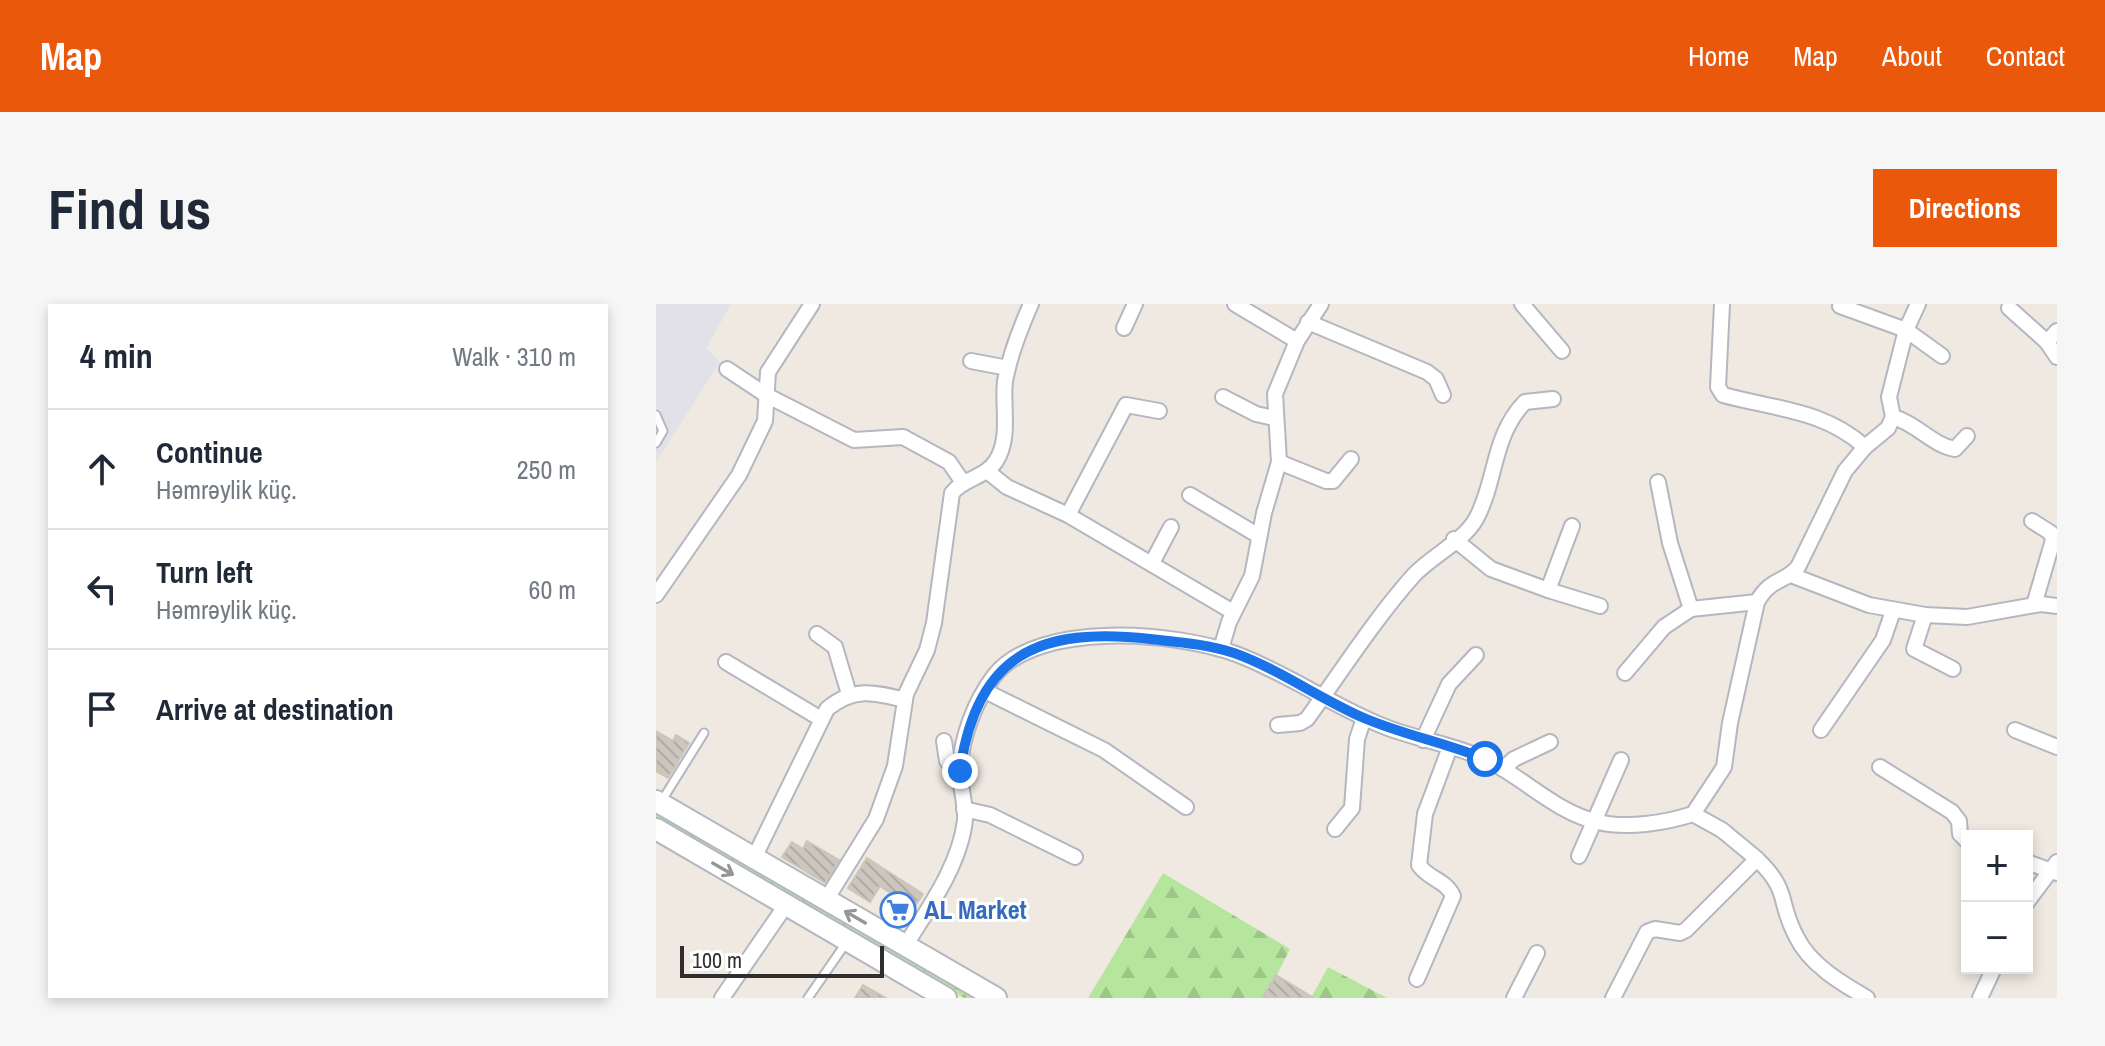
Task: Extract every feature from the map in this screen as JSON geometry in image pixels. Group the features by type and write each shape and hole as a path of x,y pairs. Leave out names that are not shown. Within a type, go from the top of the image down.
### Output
{"main road":[{"path":"658,802 996,998"},
{"path":"656,829 946,998"}],"street":[{"path":"656,595 739,475 765,421 768,372 812,304"},
{"path":"826,900 863,844 885,797 901,739 905,700 934,623 952,493 962,481 987,471 997,460 1002,443 1008,368 1031,304"},
{"path":"1124,328 1135,304"},
{"path":"1235,304 1297,341"},
{"path":"1221,649 1233,612 1252,576 1259,536 1279,462 1274,418 1275,394 1297,341 1321,304"},
{"path":"1522,304 1562,351"},
{"path":"1722,304 1718,387 1723,395 1826,419 1845,429 1865,447"},
{"path":"1693,814 1724,767 1730,723 1757,602 1768,585 1791,575 1845,471 1865,447 1883,434 1893,417 1889,397 1906,330 1918,304"},
{"path":"1840,306 1906,330 1942,356"},
{"path":"2009,308 2052,336 2057,357"},
{"path":"1308,322 1427,372 1436,379 1443,395"},
{"path":"971,361 1008,368"},
{"path":"727,369 766,395 854,440 903,437 949,462 962,481"},
{"path":"1223,397 1256,414 1274,418"},
{"path":"1278,725 1300,723 1412,577 1477,517 1496,449 1516,411 1525,402 1553,399"},
{"path":"1068,515 1119,412 1126,405 1134,404 1159,411"},
{"path":"1893,417 1917,427 1947,447 1955,449 1967,436"},
{"path":"1279,462 1333,481 1351,459"},
{"path":"987,471 1007,487 1068,515 1233,612"},
{"path":"1658,482 1670,543 1691,609"},
{"path":"1190,495 1259,536"},
{"path":"2032,521 2051,533 2053,540 2034,605"},
{"path":"1548,590 1572,526"},
{"path":"1152,563 1171,527"},
{"path":"1454,539 1491,569 1600,606"},
{"path":"1791,575 1849,599 1893,611 1925,615 1986,616 2034,605 2057,606"},
{"path":"1625,673 1664,627 1691,609 1757,602"},
{"path":"1821,730 1883,640 1893,611"},
{"path":"1925,615 1914,649 1953,669"},
{"path":"817,634 835,647 849,694"},
{"path":"905,946 953,859 965,820 960,771 969,726 994,676 1020,654 1070,639 1140,638 1221,649 1252,661 1364,718 1503,769 1565,808 1595,822 1628,825 1693,814 1722,830 1778,879 1787,917 1804,950 1840,983 1867,998"},
{"path":"1423,740 1449,684 1476,655"},
{"path":"726,662 821,719"},
{"path":"754,858 821,719 849,694 865,691 905,700"},
{"path":"985,691 1104,750 1186,807"},
{"path":"1335,829 1352,808 1357,739 1364,718"},
{"path":"2015,730 2057,747"},
{"path":"944,741 947,761 960,771"},
{"path":"1503,769 1514,759 1550,742"},
{"path":"1417,979 1453,896 1448,885 1423,871 1419,865 1425,814 1450,747"},
{"path":"1579,856 1621,760"},
{"path":"1880,767 1952,812 1959,821 1961,835"},
{"path":"964,809 990,815 1075,857"},
{"path":"1613,998 1647,932 1655,929 1680,933 1686,930 1757,859"},
{"path":"2033,863 2054,868 2033,894"},
{"path":"722,998 786,905"},
{"path":"1514,998 1537,953"},
{"path":"1980,998 1991,974"}],"lane":[{"path":"656,415 663,425 656,443"},
{"path":"658,802 704,733"},
{"path":"808,998 848,941"}],"shaded area":[{"path":"656,304 731,304 706,348 720,362 656,462"}],"green space":[{"path":"656,812 978,998 964,998 656,820"},
{"path":"1163,873 1290,949 1265,998 1088,998"},
{"path":"1328,967 1387,998 1311,998"}],"building":[{"path":"656,731 673,741 676,735 689,743 668,778 656,771"},
{"path":"807,841 839,860 825,883 782,857 792,842 803,849"},
{"path":"867,858 923,894 904,923 885,911 895,896 880,886 870,902 848,888"},
{"path":"1276,975 1312,997 1263,997"},
{"path":"863,985 886,998 855,998"}],"place":[{"name":"AL Market","path":"898,910"}],"route":[{"path":"960,771 963,748 975,711 994,676 1007,663 1033,648 1099,636 1221,649 1252,661 1343,709 1404,734 1485,759"}]}
